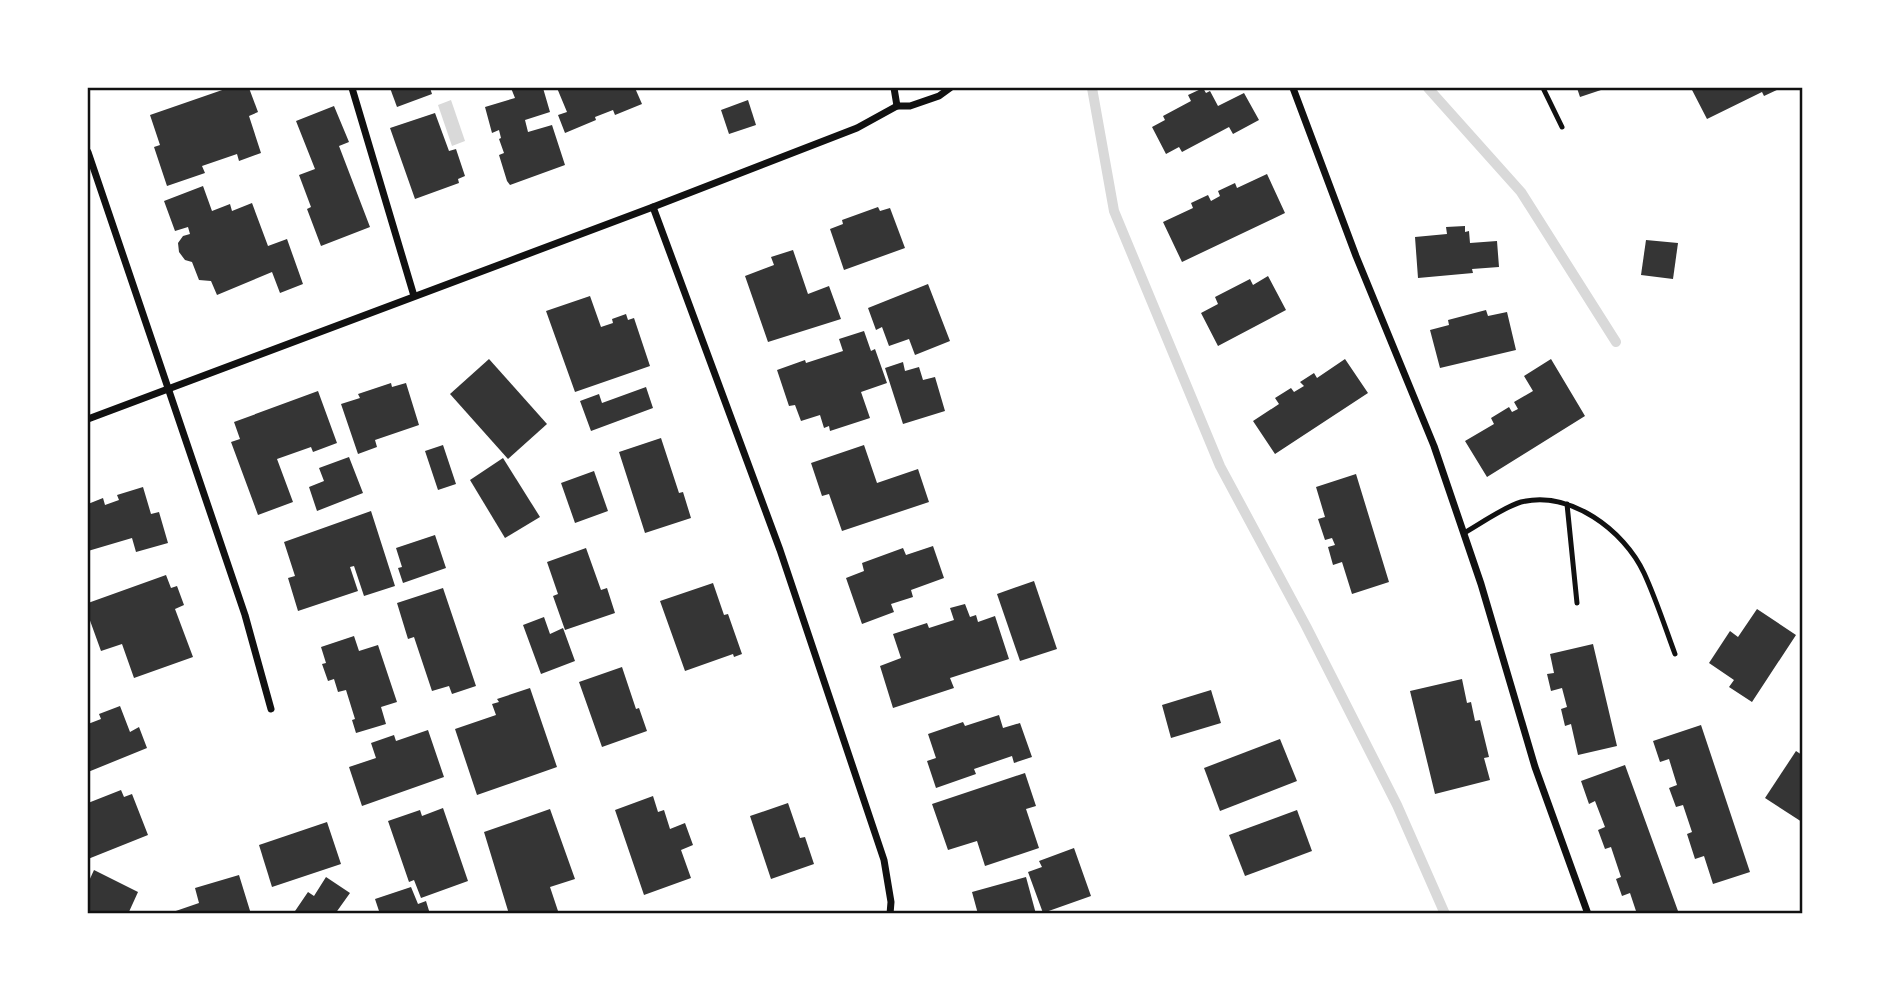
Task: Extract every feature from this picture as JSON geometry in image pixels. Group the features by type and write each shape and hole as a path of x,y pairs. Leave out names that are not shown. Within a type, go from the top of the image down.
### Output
{"street":[{"path":"352,88 414,296"},
{"path":"894,88 897,106"},
{"path":"88,419 857,128 897,106 909,106 939,96 950,88"},
{"path":"1293,88 1356,256 1434,446 1464,533 1535,766 1588,914"},
{"path":"88,152 245,615 271,709"},
{"path":"653,206 789,576 884,860 891,914"}],"lane":[{"path":"1542,88 1562,127"},
{"path":"1464,533 1520,502 1546,500 1567,504 1594,516 1621,542 1643,570 1675,654"},
{"path":"1567,504 1577,603"}],"shaded area":[{"path":"451,100 465,141 452,146 438,105"}],"building":[{"path":"228,88 249,88 258,112 249,116 261,153 239,161 237,154 202,166 205,173 167,186 154,147 160,145 150,115"},
{"path":"390,88 430,88 432,94 397,107"},
{"path":"511,88 543,88 550,112 525,120 528,132 552,125 565,165 510,185 499,155 504,153 499,130 492,133 485,107 515,98"},
{"path":"557,88 635,88 642,104 615,115 613,110 565,133 558,115 567,112"},
{"path":"1203,88 1206,93 1210,91 1218,106 1244,93 1259,120 1233,134 1229,127 1182,152 1179,147 1166,154 1152,127 1165,120 1163,116 1191,101 1188,95"},
{"path":"1577,88 1607,88 1580,97"},
{"path":"1691,88 1781,88 1764,96 1762,92 1707,119"},
{"path":"748,100 756,125 729,134 721,110"},
{"path":"334,106 349,142 339,146 370,227 321,246 307,209 311,207 299,175 315,169 296,121"},
{"path":"435,113 449,151 456,149 465,176 458,179 459,183 415,199 390,128"},
{"path":"1267,174 1285,213 1182,262 1163,222 1193,208 1191,203 1208,195 1211,201 1220,196 1218,191 1235,183 1237,188"},
{"path":"203,186 212,211 230,204 232,211 252,203 268,246 287,239 303,284 280,293 272,272 217,295 211,281 199,280 192,262 185,260 179,252 178,243 183,236 190,234 188,227 175,231 164,201"},
{"path":"878,207 880,211 890,208 905,248 844,270 830,229 843,224 842,220"},
{"path":"1465,226 1465,232 1469,231 1470,243 1497,241 1499,267 1472,269 1473,273 1418,278 1415,237 1447,234 1446,227"},
{"path":"1646,240 1678,243 1673,279 1641,275"},
{"path":"793,250 808,294 829,286 841,319 768,342 745,276 774,265 771,257"},
{"path":"1268,276 1286,310 1218,346 1201,313 1218,304 1215,297 1250,279 1253,285"},
{"path":"928,284 950,341 915,355 909,339 889,346 882,327 876,330 868,308"},
{"path":"590,296 601,327 626,314 628,320 634,318 650,366 575,392 546,311"},
{"path":"1486,310 1488,316 1507,312 1516,350 1440,368 1430,330 1449,325 1448,320"},
{"path":"864,331 871,351 875,349 887,383 861,392 870,418 830,431 829,426 824,428 820,415 801,421 795,405 789,406 777,370 843,351 839,339"},
{"path":"489,359 547,424 508,459 450,394"},
{"path":"1345,359 1368,393 1275,454 1253,421 1279,404 1275,398 1291,388 1294,392 1304,386 1300,382 1314,373 1317,378"},
{"path":"1551,359 1585,416 1487,477 1465,441 1494,424 1491,418 1509,407 1512,412 1518,409 1514,402 1533,391 1524,376"},
{"path":"903,362 905,371 919,367 923,380 935,377 945,411 903,424 885,368"},
{"path":"391,383 392,387 406,383 419,425 375,440 377,447 358,454 341,404 360,398 358,394"},
{"path":"646,387 653,408 591,431 580,401 599,394 602,403"},
{"path":"318,391 337,443 313,452 311,447 277,459 293,502 258,515 231,442 240,439 234,422"},
{"path":"661,438 679,493 683,492 691,518 645,533 619,452"},
{"path":"443,445 456,484 438,490 425,451"},
{"path":"864,445 877,483 918,469 929,502 842,531 829,494 822,496 811,463"},
{"path":"349,457 363,493 317,511 309,487 324,481 319,468"},
{"path":"503,458 540,517 505,538 470,480"},
{"path":"594,471 608,511 575,523 561,483"},
{"path":"1356,474 1389,582 1352,594 1342,562 1333,565 1328,547 1335,545 1332,538 1325,540 1318,519 1325,517 1316,487"},
{"path":"143,487 151,514 159,512 168,543 136,552 132,538 88,551 88,504 103,498 105,505 119,500 117,495"},
{"path":"371,511 395,586 364,596 354,566 350,567 358,591 298,611 288,578 295,576 284,542"},
{"path":"435,535 446,568 403,583 398,568 402,567 396,548"},
{"path":"933,546 944,578 911,590 913,597 891,604 894,612 862,624 846,578 864,571 862,563 903,548 906,555"},
{"path":"586,548 601,590 607,588 615,613 565,630 553,596 558,594 547,562"},
{"path":"166,575 171,588 177,586 184,605 175,609 193,657 134,678 122,644 101,651 88,615 88,603"},
{"path":"1034,581 1057,649 1020,661 997,594"},
{"path":"713,583 724,615 728,614 742,654 734,657 733,654 685,671 660,601"},
{"path":"443,588 476,686 452,694 449,686 432,691 414,637 408,639 397,603"},
{"path":"965,604 970,617 976,615 978,622 995,616 1009,659 950,678 954,688 893,708 880,666 901,658 893,634 927,623 929,628 954,620 950,608"},
{"path":"1757,609 1796,635 1752,702 1729,687 1734,680 1709,663 1730,631 1738,637"},
{"path":"544,617 550,634 563,628 575,661 541,674 523,625"},
{"path":"354,636 359,651 378,645 397,702 381,707 386,724 356,733 352,720 355,719 346,690 338,692 334,679 328,681 322,664 326,663 321,647"},
{"path":"1593,644 1617,746 1578,755 1571,724 1565,726 1561,709 1567,707 1562,688 1551,691 1547,674 1554,673 1550,654"},
{"path":"622,667 636,709 639,708 647,731 602,747 579,682"},
{"path":"1462,679 1467,703 1471,702 1475,721 1480,720 1489,757 1484,758 1490,780 1435,794 1410,691"},
{"path":"530,688 557,767 477,795 455,729 496,715 492,704 499,702 497,699"},
{"path":"1211,690 1221,723 1171,738 1162,705"},
{"path":"120,706 130,732 139,727 147,748 88,772 88,724 101,719 99,714"},
{"path":"999,715 1003,728 1020,723 1032,757 1014,763 1012,756 974,769 976,774 936,788 927,761 936,758 928,734 963,722 965,726"},
{"path":"1701,725 1750,872 1713,884 1704,856 1695,859 1687,834 1692,832 1683,805 1676,807 1669,788 1677,785 1669,759 1660,762 1653,741"},
{"path":"428,730 444,777 362,806 349,767 376,758 371,743 394,735 396,741"},
{"path":"1280,739 1297,781 1220,811 1204,768"},
{"path":"1796,751 1802,755 1802,822 1765,798"},
{"path":"1625,765 1678,911 1671,914 1637,914 1630,893 1622,896 1616,879 1621,877 1611,847 1605,849 1598,830 1605,827 1595,801 1589,804 1581,781"},
{"path":"1025,773 1036,806 1026,809 1039,848 985,866 977,841 948,850 932,804"},
{"path":"121,790 124,797 132,794 148,835 88,859 88,803"},
{"path":"653,796 658,812 664,810 670,829 685,823 693,845 681,850 691,878 644,895 615,810"},
{"path":"788,803 800,838 805,837 814,864 771,879 750,816"},
{"path":"443,808 468,881 421,898 414,880 409,882 388,821 420,810 422,816"},
{"path":"550,809 575,879 550,887 559,914 509,914 484,832"},
{"path":"1297,810 1312,851 1245,876 1229,835"},
{"path":"327,822 341,864 272,887 259,845"},
{"path":"1074,848 1091,896 1043,913 1028,872 1042,867 1039,861"},
{"path":"94,870 138,892 128,914 88,914 88,883"},
{"path":"239,875 251,914 167,914 199,903 195,888"},
{"path":"326,877 350,893 335,914 293,914 308,892 314,896"},
{"path":"1026,877 1036,914 978,914 972,892"},
{"path":"411,887 418,904 426,901 430,914 380,914 375,899"}],"waterway":[{"path":"1092,88 1114,211 1220,466 1306,626 1397,805 1445,914"},
{"path":"1428,88 1521,192 1616,342"}]}
